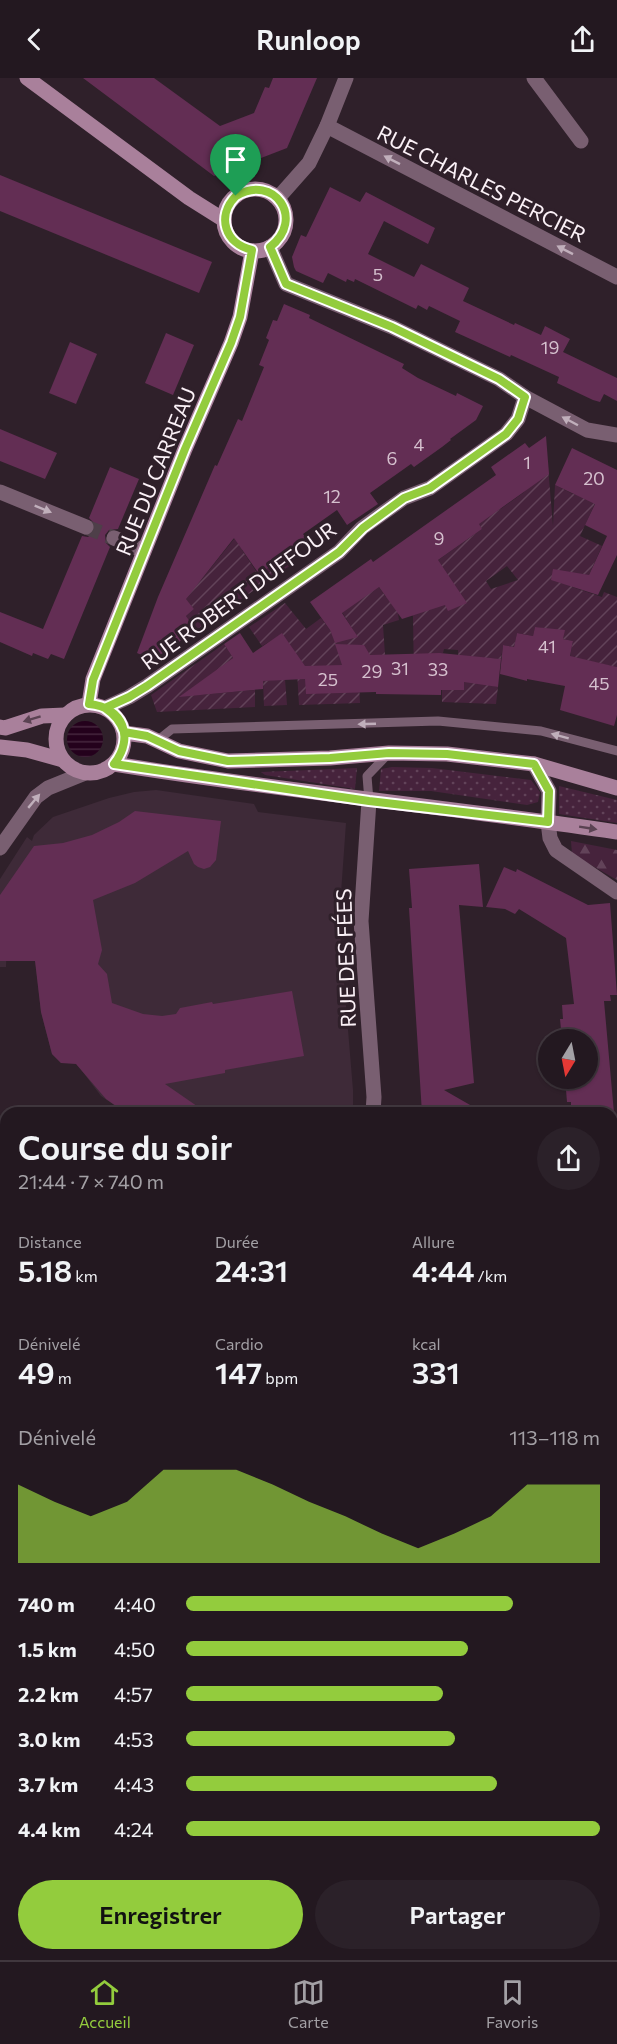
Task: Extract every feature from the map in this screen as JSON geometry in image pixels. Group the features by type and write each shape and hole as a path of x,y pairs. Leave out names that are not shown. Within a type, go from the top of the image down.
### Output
{"street":[{"path":"27,78 189,198 224,220"},
{"path":"278,198 309,163 327,126 345,78"},
{"path":"534,78 580,141"},
{"name":"RUE CHARLES PERCIER","path":"327,126 617,277"},
{"path":"261,189 278,198 286,215 286,224 283,234 270,247 262,250 244,249 229,237 224,220 229,202 244,191 261,189"},
{"path":"270,247 286,284 392,327 499,379 525,397 587,430 617,435"},
{"name":"RUE DU CARREAU","path":"89,704 93,680 231,343 240,317 252,250"},
{"name":"RUE ROBERT DUFFOUR","path":"105,708 147,686 339,552 363,528 404,498 430,488 506,434 518,419 525,397"},
{"path":"0,492 86,527"},
{"path":"114,538 144,551"},
{"path":"0,848 36,797 48,788 85,773 106,770 121,755 125,744 121,722 105,708 89,704 80,706 65,716 59,724 56,741 63,760 69,766 85,773"},
{"path":"0,727 5,728 42,716 65,716"},
{"path":"124,732 147,736 179,751 228,761 330,758 389,753 447,754 534,764 617,788"},
{"path":"0,747 27,750 63,760"},
{"path":"114,764 369,801 617,832"},
{"path":"534,764 549,791 548,822 550,838 556,850 617,892"},
{"name":"RUE DES FÉES","path":"369,801 361,921 373,1107"}],"lane":[{"path":"157,741 172,729 438,722 542,731 617,751"},
{"path":"369,801 367,776 389,753"}],"shaded area":[{"path":"85,721 97,727 103,739 97,751 85,757 73,751 67,739 73,727"},
{"path":"156,790 254,804 258,812 346,823 339,921 353,1107 117,1107 101,1096 76,1063 61,1063 52,1054 41,1012 30,914 7,936 6,967 0,967 0,879 27,837 32,841 34,835 53,817 134,792"}],"green space":[{"path":"548,467 553,526 555,485 573,494 597,499 580,536 602,546 588,577 575,573 572,587 602,597 604,592 617,597 617,667 570,657 573,641 563,639 564,631 535,627 533,636 517,633 514,647 503,645 501,659 491,658 488,685 498,687 496,704 442,702 442,690 464,690 458,650 444,649 443,653 440,653 414,681 413,616 407,611 398,614 399,620 383,625 385,655 358,658 360,703 299,705 296,654 282,634 262,646 249,627 285,603 306,629 321,618 335,642 357,636 342,612 378,586 386,597 482,529 477,522 523,493","holes":["507,566 518,580 491,589 486,581"]},
{"path":"221,533 257,540 242,550 258,574 285,556 291,565 196,630 186,616 194,609 184,597 202,579 234,539"},
{"path":"224,644 233,658 199,695 255,690 255,707 157,712 151,695"},
{"path":"285,679 287,705 264,706 263,681"},
{"path":"357,768 355,789 265,775 261,772"},
{"path":"432,768 531,780 540,792 538,802 527,805 431,791 379,791 381,769"},
{"path":"559,786 617,800 617,823 559,814"},
{"path":"571,841 617,850 617,880 572,854"}],"building":[{"path":"83,78 154,78 220,126 254,113 265,87 269,88 273,78 317,78 287,148 214,176"},
{"path":"0,175 212,262 199,293 0,211"},
{"path":"330,187 360,202 366,192 435,228 428,244 384,221 368,254 414,277 421,264 469,288 463,301 541,335 545,326 570,339 563,352 617,378 617,401 604,394 600,402 593,400 557,383 559,377 455,332 460,321 429,306 427,310 418,305 416,309 355,279 354,282 347,279 346,282 328,273 323,283 296,271 292,257 301,235 306,237"},
{"path":"284,304 404,364 402,368 418,378 483,406 476,420 442,447 414,467 411,464 370,493 378,504 347,525 337,510 303,534 308,541 259,574 234,538 186,599 194,609 186,616 196,630 153,660 137,653 158,597 215,465 217,466 238,419 242,421 264,367 259,365 269,340 266,338 273,320 277,321"},
{"path":"166,333 194,345 173,395 145,383"},
{"path":"70,342 97,354 76,404 49,393"},
{"path":"0,429 57,453 45,479 0,461"},
{"path":"546,436 549,474 479,524 482,529 438,560 467,603 448,611 445,605 402,619 379,587 342,613 358,637 335,643 330,630 310,602 371,559 373,562 496,475 491,467 525,443 529,448"},
{"path":"572,448 617,470 617,555 598,595 551,580 553,569 589,575 607,536 585,525 595,504 555,485"},
{"path":"110,467 139,479 118,529 109,530 105,535 106,543 110,547 64,659 51,654 48,659 33,653 32,656 0,642 0,612 43,629 82,536 88,537 95,531 96,525 89,518"},
{"path":"535,627 565,630 563,639 573,641 570,656 617,667 617,715 614,726 560,710 565,686 527,679 527,681 500,674 503,645 514,647 517,633 533,636"},
{"path":"240,633 253,653 282,633 305,666 342,665 335,644 364,645 370,655 440,653 501,659 498,687 464,682 464,690 441,690 441,695 376,694 376,692 306,694 305,679 263,681 263,689 179,697 233,658 224,644"},
{"path":"135,811 221,821 216,860 210,867 204,869 198,867 194,864 188,851 135,883 93,900 102,950 98,964 107,974 112,1003 143,1014 162,1016 176,1014 180,1008 292,991 304,1056 225,1070 225,1073 165,1084 198,1107 117,1107 106,1099 76,1064 61,1063 52,1054 41,1012 35,961 0,961 0,895 34,846 63,843 92,835 119,822"},
{"path":"479,864 483,907 459,905 474,1083 444,1090 474,1107 422,1107 409,908 412,908 409,869"},
{"path":"504,867 516,872 517,869 588,905 610,903 617,995 610,995 611,1001 604,1001 613,1107 571,1107 571,1102 567,1102 566,1089 598,1089 598,1029 561,1029 562,1005 574,1004 566,938 519,909 515,914 505,909 486,907"}],"tunnel":[{"path":"86,527 114,538"}],"route":[{"path":"236,196 229,202 224,220 225,229 236,244 244,249 252,250 240,317 93,680 89,704 98,705 114,714 121,722 124,732 125,744 114,764 369,801 548,822 549,791 534,764 447,754 389,753 330,758 228,761 179,751 147,736 124,732 121,722 114,714 105,708 147,686 339,552 363,528 404,498 430,488 506,434 518,419 525,397 499,379 392,327 286,284 270,247 283,234 286,224 283,206 278,198 261,189 244,191 236,196"}]}
